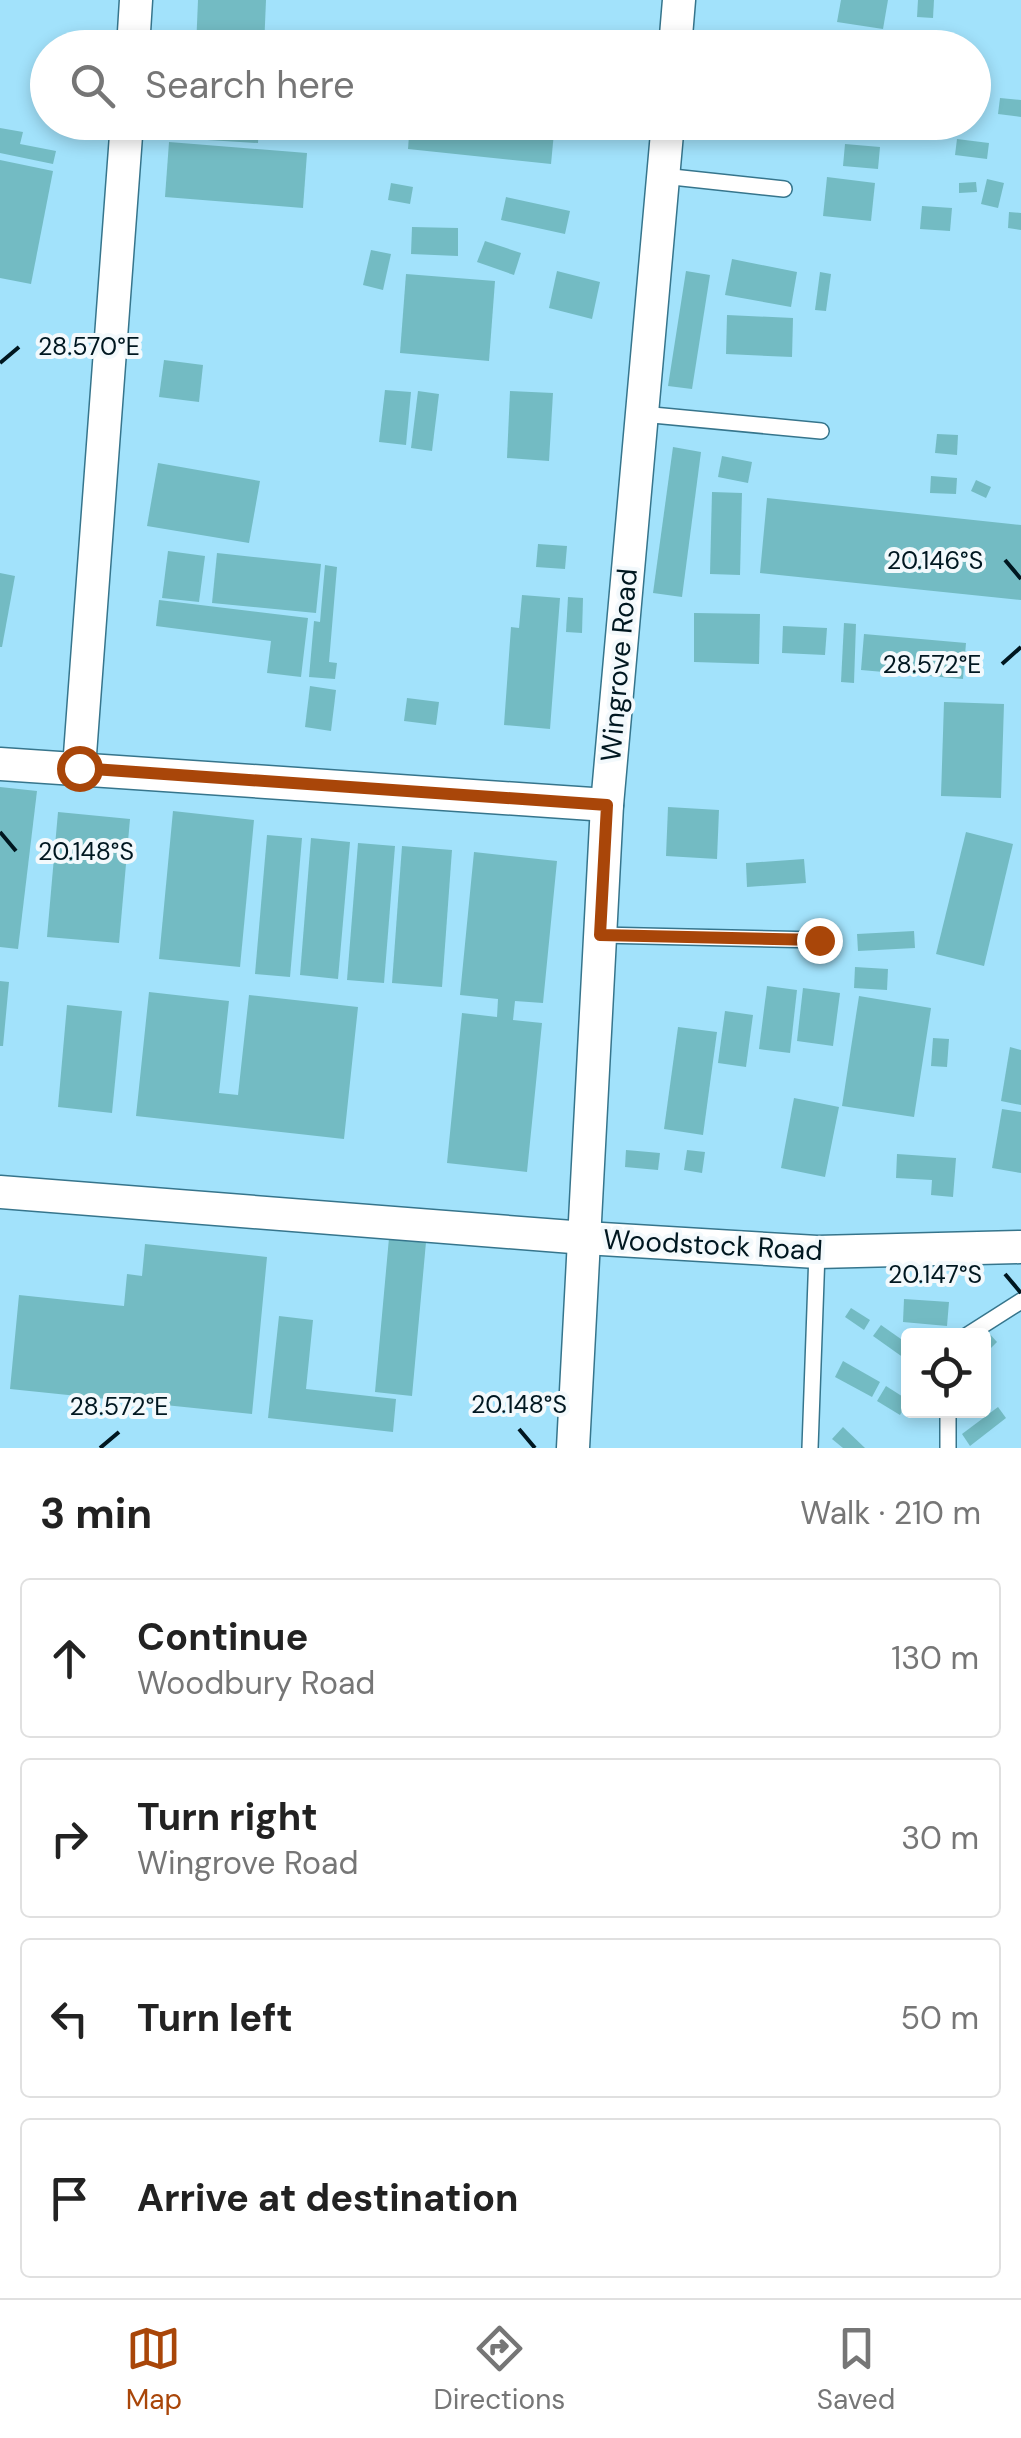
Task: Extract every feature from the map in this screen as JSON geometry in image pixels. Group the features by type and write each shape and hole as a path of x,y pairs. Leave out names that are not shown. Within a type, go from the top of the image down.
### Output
{"street":[{"path":"134,30 136,0"},
{"path":"677,30 680,0"},
{"path":"79,768 126,140"},
{"name":"Wingrove Road","path":"573,1448 607,805 667,140"},
{"path":"0,764 607,805"},
{"name":"Woodstock Road","path":"0,1192 817,1252 1021,1247"}],"lane":[{"path":"664,176 784,189"},
{"path":"642,414 821,431"},
{"path":"600,935 819,940"},
{"path":"810,1448 817,1252"},
{"path":"979,1328 1021,1301"},
{"path":"948,1418 948,1448"}],"building":[{"path":"198,0 266,0 265,30 197,30"},
{"path":"841,0 888,0 883,29 837,22"},
{"path":"918,0 934,0 933,18 917,17"},
{"path":"1000,98 1021,100 1021,117 998,114"},
{"path":"0,128 23,132 20,144 56,151 53,164 0,153"},
{"path":"208,140 258,140 258,143"},
{"path":"409,140 553,140 551,164 408,149"},
{"path":"957,140 989,143 987,159 955,155"},
{"path":"169,142 307,153 303,208 165,197"},
{"path":"845,144 880,147 878,169 843,166"},
{"path":"0,160 53,171 31,284 0,278"},
{"path":"827,177 875,183 871,221 823,216"},
{"path":"987,179 1004,183 998,208 981,204"},
{"path":"976,182 977,192 959,193 959,183"},
{"path":"391,183 413,187 410,204 388,200"},
{"path":"506,197 570,211 565,234 501,220"},
{"path":"922,206 952,208 950,231 920,229"},
{"path":"1009,212 1021,213 1021,230 1008,228"},
{"path":"412,227 458,228 458,256 411,254"},
{"path":"485,241 521,253 514,275 477,262"},
{"path":"371,250 391,254 383,290 363,285"},
{"path":"732,259 797,272 791,307 725,295"},
{"path":"557,271 600,282 592,319 549,308"},
{"path":"686,271 710,275 692,389 668,386"},
{"path":"820,272 831,274 826,311 815,310"},
{"path":"406,274 495,281 489,361 400,353"},
{"path":"727,315 793,318 792,357 726,354"},
{"path":"164,360 203,365 199,402 159,397"},
{"path":"385,390 411,392 406,445 379,442"},
{"path":"418,391 439,394 432,451 411,448"},
{"path":"510,391 553,393 549,461 507,458"},
{"path":"937,434 958,435 957,455 935,453"},
{"path":"673,447 701,452 682,597 653,593"},
{"path":"722,456 752,462 748,483 718,477"},
{"path":"158,463 260,481 249,543 147,526"},
{"path":"931,476 957,478 956,494 930,493"},
{"path":"976,480 991,487 986,498 971,491"},
{"path":"712,492 742,493 740,575 710,574"},
{"path":"767,498 1021,525 1021,600 760,573"},
{"path":"538,544 567,546 565,569 536,567"},
{"path":"168,551 205,556 199,602 162,598"},
{"path":"217,553 321,564 316,613 212,603"},
{"path":"325,565 337,567 329,662 337,663 335,679 309,677 314,621 320,622"},
{"path":"0,573 15,576 2,647 0,647"},
{"path":"522,595 560,598 550,729 504,725 511,627 519,628"},
{"path":"568,597 583,598 582,633 566,632"},
{"path":"159,600 308,618 301,677 267,673 271,641 156,626"},
{"path":"694,613 760,614 759,664 694,662"},
{"path":"844,623 856,624 854,683 841,682"},
{"path":"783,626 827,628 825,655 782,653"},
{"path":"864,634 966,643 963,679 861,670"},
{"path":"310,686 336,690 331,731 305,727"},
{"path":"407,698 439,702 436,725 404,721"},
{"path":"944,702 1004,704 1001,798 941,796"},
{"path":"0,787 37,791 18,949 0,947"},
{"path":"668,807 719,810 717,859 666,856"},
{"path":"173,811 254,820 240,967 159,959"},
{"path":"58,812 130,819 119,943 47,937"},
{"path":"966,832 1013,844 984,966 936,954"},
{"path":"267,835 302,838 290,977 255,974"},
{"path":"311,838 350,842 338,979 300,975"},
{"path":"358,843 395,846 384,983 347,980"},
{"path":"402,846 452,850 442,987 392,983"},
{"path":"474,852 557,861 543,1003 515,1001 513,1020 542,1023 527,1172 447,1163 462,1013 497,1017 498,999 460,995"},
{"path":"804,859 806,883 747,887 746,863"},
{"path":"914,931 915,948 858,951 857,934"},
{"path":"855,967 888,969 887,990 854,988"},
{"path":"0,981 9,982 3,1046 0,1046"},
{"path":"767,986 797,990 790,1053 759,1049"},
{"path":"803,988 840,993 833,1046 797,1041"},
{"path":"149,992 229,1001 219,1093 238,1095 249,995 358,1007 344,1139 136,1116"},
{"path":"859,996 931,1008 914,1117 842,1106"},
{"path":"67,1005 122,1011 112,1113 58,1107"},
{"path":"725,1011 753,1015 746,1067 718,1063"},
{"path":"678,1027 717,1032 703,1135 664,1129"},
{"path":"933,1038 949,1039 947,1067 931,1066"},
{"path":"1010,1047 1021,1050 1021,1105 1001,1101"},
{"path":"794,1098 839,1107 825,1177 781,1168"},
{"path":"1002,1109 1021,1112 1021,1173 992,1168"},
{"path":"626,1150 660,1153 658,1170 625,1167"},
{"path":"687,1150 705,1152 702,1173 684,1170"},
{"path":"897,1154 956,1158 953,1197 931,1195 932,1180 896,1178"},
{"path":"389,1238 426,1242 412,1396 375,1392"},
{"path":"145,1244 267,1257 252,1414 10,1389 19,1295 124,1306 127,1274 142,1276"},
{"path":"904,1299 949,1302 947,1326 903,1322"},
{"path":"851,1308 870,1320 864,1330 845,1317"},
{"path":"279,1316 313,1320 306,1389 396,1399 393,1432 268,1418"},
{"path":"881,1325 901,1339 901,1356 873,1336"},
{"path":"843,1361 880,1382 872,1397 835,1377"},
{"path":"886,1386 901,1396 900,1415 877,1401"},
{"path":"998,1407 1006,1418 970,1446 962,1434 983,1418 991,1418 991,1412"},
{"path":"843,1427 865,1448 843,1448 832,1439"}],"route":[{"path":"79,768 607,805 600,935 819,940"}]}
